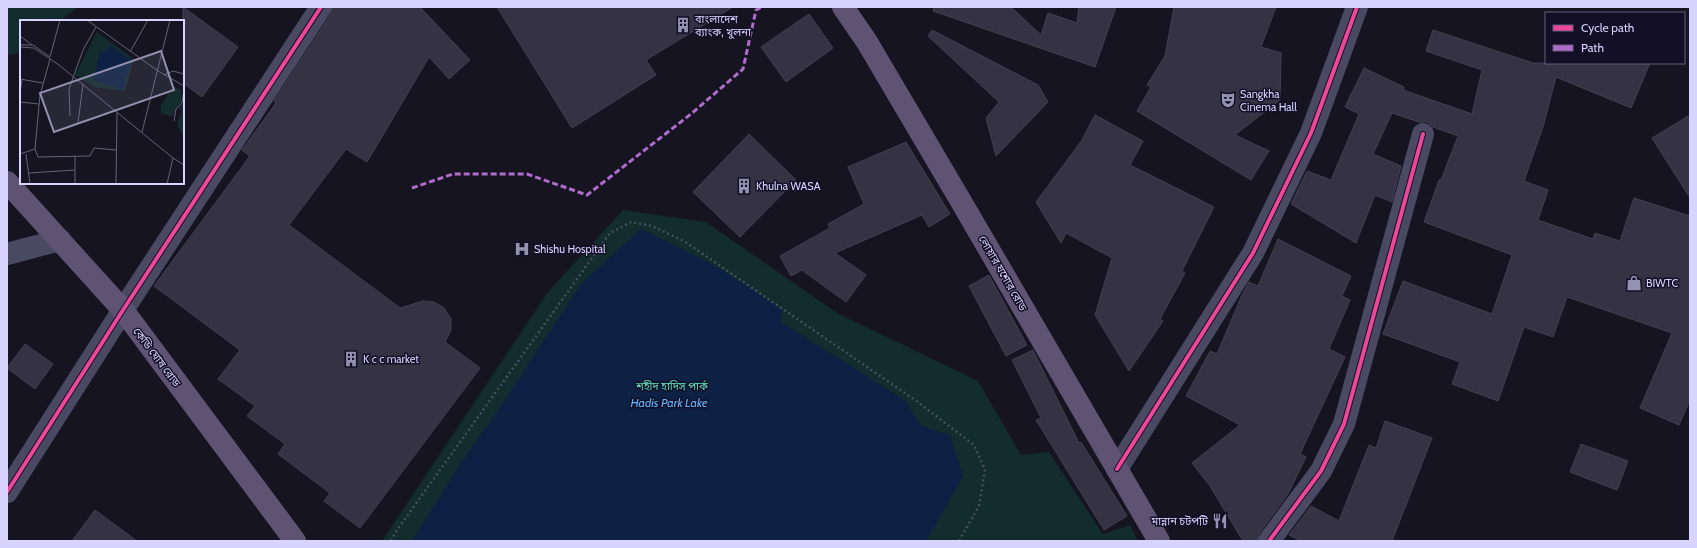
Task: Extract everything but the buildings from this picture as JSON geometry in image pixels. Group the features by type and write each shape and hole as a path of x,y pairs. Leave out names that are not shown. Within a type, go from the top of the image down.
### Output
{"main road":[{"name":"লোয়ার যশোর রোড","path":"843,7 867,42 1159,541"},
{"name":"কেডি ঘোষ রোড","path":"7,182 123,310 295,541"}],"street":[{"path":"7,492 123,310 321,7"},
{"path":"1117,469 1253,253 1311,133 1357,7"},
{"path":"1269,541 1322,471 1344,424 1423,134"},
{"path":"7,254 60,240"}],"path":[{"path":"391,541 401,524 610,233 631,222 652,226 684,241 915,400 974,446 985,470 982,492 979,506 959,541"}],"green space":[{"path":"7,7 78,7 61,20 20,20 20,52 7,55"},
{"name":"Hadis Park Lake","path":"623,210 706,222 837,313 978,381 1021,455 1049,452 1103,534 1130,525 1138,541 382,541 548,292"}],"water":[{"name":"Hadis Park Lake","path":"641,229 717,267 782,309 781,322 906,401 921,426 950,435 963,476 926,541 412,541 459,466 501,406 581,284"}],"marked path":[{"path":"412,188 453,174 527,174 587,195 691,114 743,69 756,10 762,7"}],"cycle path":[{"path":"7,492 123,310 321,7"},
{"path":"1117,469 1253,253 1311,133 1357,7"},
{"path":"1269,541 1321,471 1344,424 1423,134"}],"place":[{"name":"বাংলাদেশ ব্যাংক, খুলনা","path":"683,25"},
{"name":"Sangkha Cinema Hall","path":"1228,100"},
{"name":"Khulna WASA","path":"744,186"},
{"name":"Shishu Hospital","path":"522,249"},
{"name":"BIWTC","path":"1634,283"},
{"name":"K c c market","path":"351,359"},
{"name":"মান্নান চটপটি","path":"1220,521"}],"park label":[{"name":"শহীদ হাদিস পার্ক","path":"672,386"}]}
